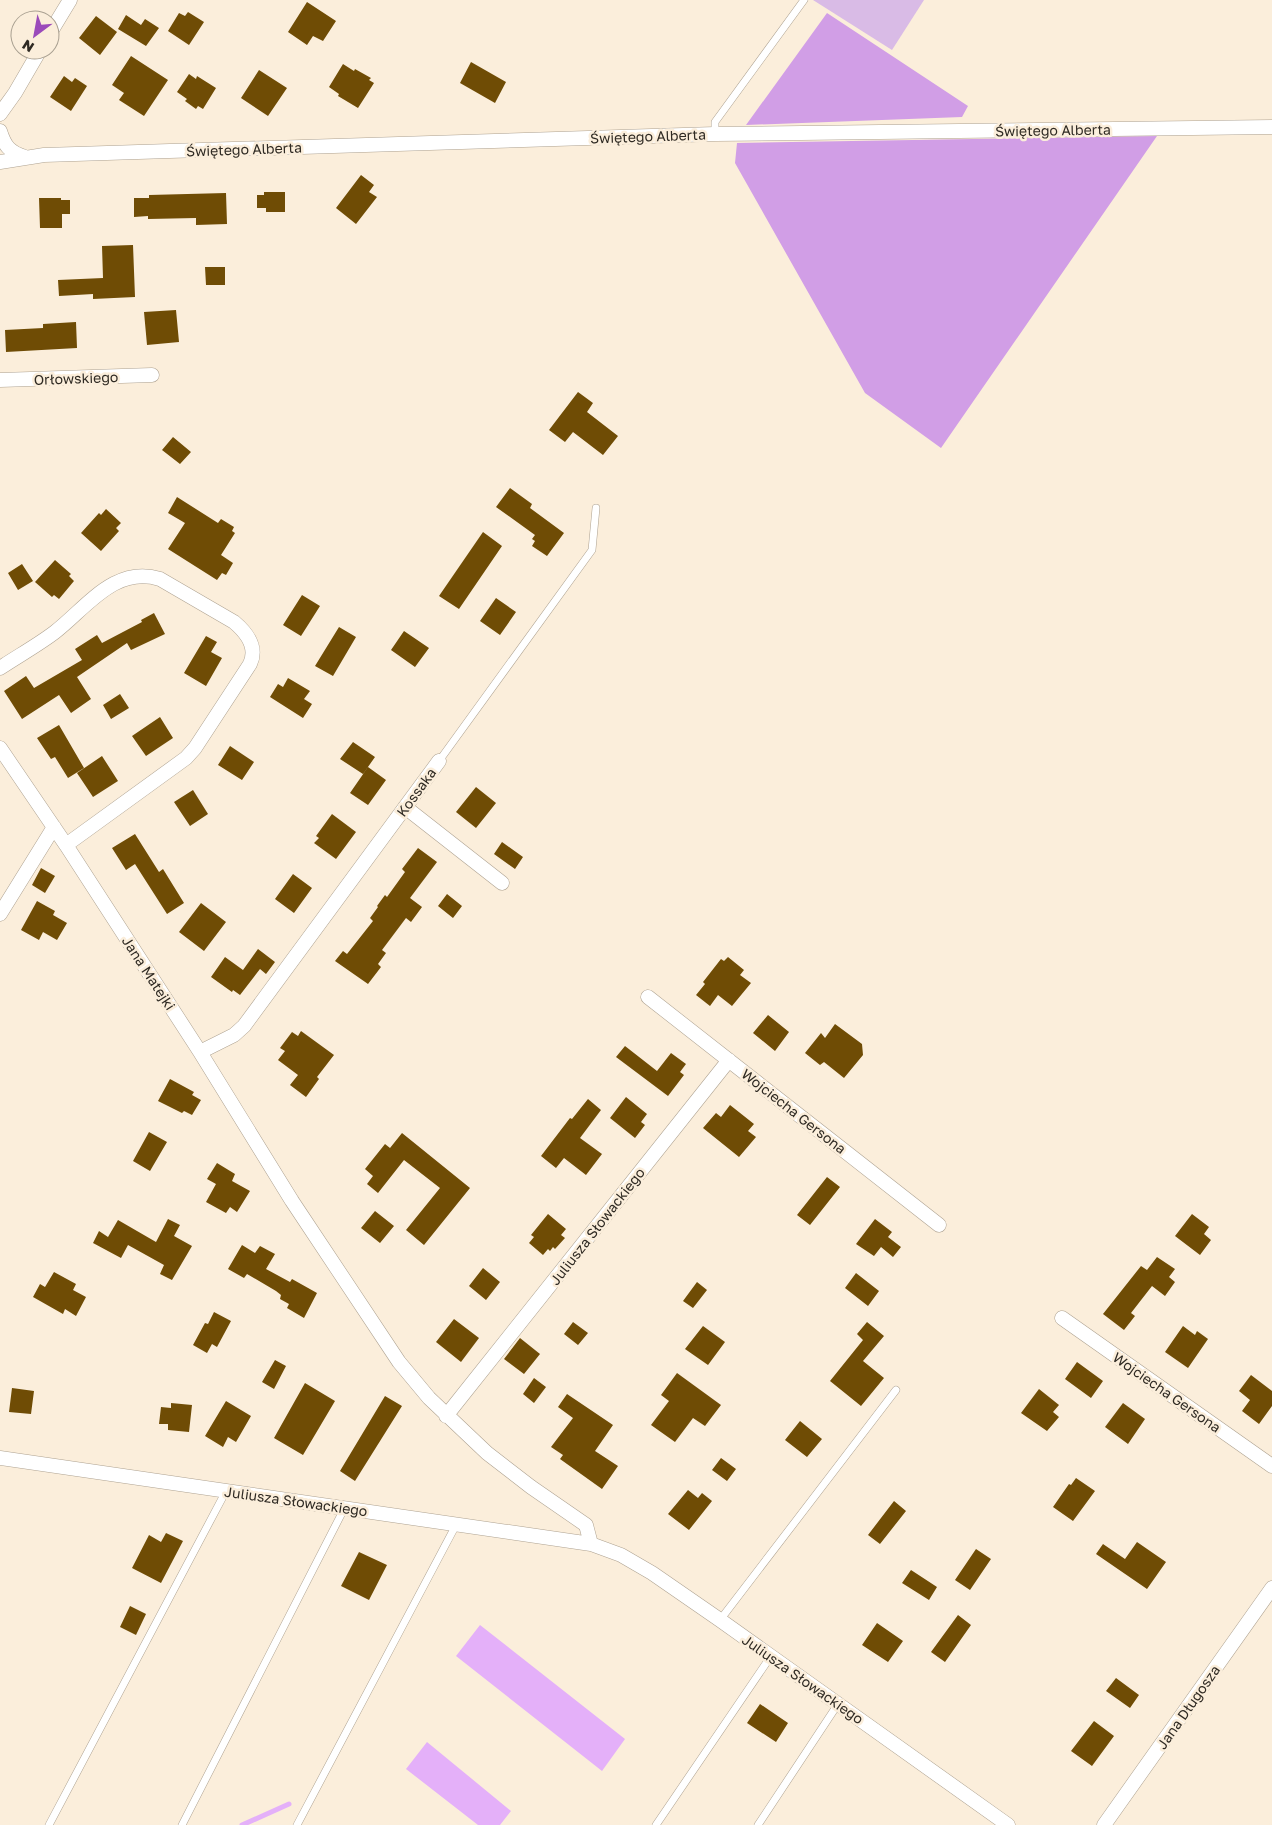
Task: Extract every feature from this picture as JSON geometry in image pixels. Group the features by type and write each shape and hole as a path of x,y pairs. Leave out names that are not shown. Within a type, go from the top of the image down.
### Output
{"street":[{"path":"60,16 70,0"},
{"path":"0,114 34,60"},
{"name":"Świętego Alberta","path":"0,162 44,155 715,134 1272,127"},
{"path":"0,131 9,149 13,153 25,157"},
{"name":"Orłowskiego","path":"0,380 152,375"},
{"path":"0,668 52,635 110,585 136,576 152,576 160,579 234,622 247,636 252,646 253,655 250,664 186,758 66,845"},
{"name":"Jana Matejki","path":"0,748 66,845 200,1052 292,1201 399,1362 446,1416"},
{"name":"Kossaka","path":"200,1052 234,1035 244,1026 439,761"},
{"path":"405,807 502,883"},
{"path":"0,914 54,827"},
{"name":"Wojciecha Gersona","path":"648,997 939,1225"},
{"name":"Juliusza Słowackiego","path":"446,1416 729,1060"},
{"name":"Wojciecha Gersona","path":"1062,1318 1272,1466"},
{"path":"446,1416 487,1453 531,1487 586,1525 591,1544"},
{"name":"Juliusza Słowackiego","path":"1,1461 226,1490 591,1544 621,1555 652,1573 1008,1825"},
{"name":"Jana Długosza","path":"1104,1825 1272,1588"}],"lane":[{"path":"715,134 715,122 804,0"},
{"name":"Kossaka","path":"439,761 592,550 596,508"},
{"path":"720,1620 896,1390"},
{"path":"50,1825 226,1490"},
{"path":"182,1825 345,1507"},
{"path":"297,1825 456,1525"},
{"path":"656,1825 771,1656"},
{"path":"758,1825 838,1704"}],"shaded area":[{"path":"813,0 924,0 892,50"},
{"path":"827,13 968,106 962,117 746,125"},
{"path":"1157,136 941,448 865,393 735,163 737,143"},
{"path":"480,1625 625,1739 602,1771 456,1656"},
{"path":"427,1742 511,1811 500,1825 478,1825 406,1769"}],"building":[{"path":"307,2 336,21 323,41 313,36 307,45 288,32"},
{"path":"188,12 204,22 189,45 168,31 179,13 185,16"},
{"path":"126,15 141,25 145,19 159,28 146,46 118,29"},
{"path":"96,16 117,32 100,55 79,38"},
{"path":"131,56 168,80 144,116 119,100 124,93 112,85"},
{"path":"471,62 506,82 495,103 460,83"},
{"path":"343,64 371,78 369,80 374,83 358,108 338,96 339,94 329,87"},
{"path":"259,70 287,88 268,116 241,98"},
{"path":"189,74 196,79 197,76 216,88 203,109 198,106 196,109 177,92"},
{"path":"64,76 72,82 75,78 87,86 71,111 50,97"},
{"path":"361,175 374,185 369,192 377,197 356,224 336,208"},
{"path":"264,192 285,192 285,212 266,212 266,208 257,208 257,195 264,195"},
{"path":"226,193 227,224 196,225 196,218 148,219 148,216 134,217 134,198 149,198 149,195"},
{"path":"39,198 70,200 70,214 62,214 62,228 40,228"},
{"path":"133,245 135,297 93,299 93,294 59,296 58,280 103,278 102,246"},
{"path":"205,267 225,267 225,285 206,285"},
{"path":"176,310 179,342 147,345 144,312"},
{"path":"76,322 77,348 6,352 5,330 43,328 43,324"},
{"path":"578,392 593,403 587,412 618,436 603,455 573,432 565,442 549,430"},
{"path":"173,437 191,452 180,464 162,450"},
{"path":"510,488 532,504 530,508 564,533 547,556 532,546 535,541 532,539 535,535 496,507"},
{"path":"177,497 218,523 221,519 234,527 232,531 235,533 221,555 233,563 226,575 222,573 217,580 168,549 185,523 168,513"},
{"path":"106,509 121,523 116,528 119,531 101,551 81,533 99,513 101,515"},
{"path":"483,532 502,546 459,609 439,596"},
{"path":"55,560 71,574 69,576 74,581 59,599 54,595 52,597 35,582"},
{"path":"22,564 33,581 18,590 8,573"},
{"path":"302,595 320,606 301,636 283,625"},
{"path":"496,598 516,612 500,635 480,621"},
{"path":"154,613 165,634 131,650 127,643 77,677 91,699 71,713 59,695 22,719 4,691 26,676 34,688 82,660 75,649 97,635 102,643 142,622 141,620"},
{"path":"339,627 356,637 333,676 315,666"},
{"path":"404,631 429,648 415,667 391,650"},
{"path":"206,636 217,642 211,652 222,658 206,686 184,673"},
{"path":"288,678 310,691 304,699 312,704 303,718 270,697 278,684 283,687"},
{"path":"120,694 129,708 111,719 103,705"},
{"path":"160,717 173,738 146,756 132,736"},
{"path":"59,725 84,768 68,778 55,757 51,759 37,738"},
{"path":"353,742 375,757 363,774 340,759"},
{"path":"230,746 254,762 242,780 218,765"},
{"path":"102,756 118,781 93,797 77,773"},
{"path":"368,767 386,780 368,805 350,793"},
{"path":"476,787 496,803 476,828 456,812"},
{"path":"193,790 208,814 190,826 174,802"},
{"path":"332,814 356,832 336,859 314,843 319,838 316,836"},
{"path":"135,834 159,872 163,869 184,903 167,914 135,864 126,870 112,848"},
{"path":"502,842 523,857 515,869 494,854"},
{"path":"418,848 437,862 410,898 422,907 411,922 406,918 382,950 386,953 378,964 381,967 368,984 335,961 343,951 347,954 373,921 370,918 377,906 385,895 387,897 405,872 402,869"},
{"path":"41,868 55,876 45,893 32,885"},
{"path":"293,874 312,888 294,913 275,899"},
{"path":"447,894 462,906 453,918 438,906"},
{"path":"37,901 55,911 53,915 67,923 57,940 43,932 39,940 21,930"},
{"path":"201,903 226,922 204,951 179,932"},
{"path":"258,949 275,962 266,974 260,969 240,995 233,990 232,992 211,977 225,957 243,970"},
{"path":"728,957 744,970 740,975 751,983 732,1006 718,995 710,1006 696,995 705,984 703,982 721,959 724,961"},
{"path":"768,1015 789,1032 775,1051 753,1033"},
{"path":"835,1024 862,1044 863,1055 844,1078 824,1062 820,1065 805,1053 821,1033 825,1038"},
{"path":"301,1031 334,1055 317,1077 319,1079 306,1097 290,1085 298,1075 278,1060 285,1051 280,1048 292,1032 298,1036"},
{"path":"625,1046 657,1071 671,1053 686,1064 680,1072 684,1075 668,1096 616,1057"},
{"path":"170,1079 194,1092 192,1095 201,1100 192,1115 184,1111 182,1113 158,1101"},
{"path":"626,1097 647,1114 641,1122 645,1125 635,1138 610,1118"},
{"path":"588,1099 601,1110 580,1138 602,1154 586,1175 564,1158 556,1168 541,1156 570,1118 572,1119"},
{"path":"730,1105 754,1124 748,1131 756,1137 739,1157 703,1128 716,1113 721,1117"},
{"path":"149,1132 167,1142 150,1171 133,1161"},
{"path":"402,1133 470,1188 424,1245 406,1230 440,1188 404,1160 378,1193 367,1184 373,1176 365,1169 385,1144 390,1148"},
{"path":"217,1163 235,1174 232,1181 250,1191 237,1212 230,1207 226,1213 206,1202 216,1184 207,1179"},
{"path":"827,1177 840,1187 810,1225 797,1215"},
{"path":"375,1211 394,1226 380,1243 361,1228"},
{"path":"548,1214 566,1229 561,1235 565,1238 555,1249 553,1247 550,1251 548,1249 543,1255 529,1243 534,1237 531,1235"},
{"path":"1192,1214 1209,1227 1204,1234 1211,1240 1200,1255 1175,1236"},
{"path":"168,1219 180,1225 174,1236 192,1246 172,1280 160,1274 164,1265 128,1245 121,1258 93,1243 99,1231 108,1237 118,1220 156,1242"},
{"path":"875,1219 892,1232 888,1237 901,1247 893,1257 881,1247 874,1256 856,1244"},
{"path":"242,1245 255,1253 260,1246 275,1254 266,1269 290,1282 292,1279 317,1293 304,1318 287,1308 289,1304 280,1299 281,1295 276,1291 247,1274 244,1278 228,1269"},
{"path":"1157,1257 1175,1269 1169,1277 1175,1282 1165,1296 1152,1286 1131,1313 1135,1316 1124,1330 1103,1314 1141,1266 1147,1270"},
{"path":"483,1268 500,1282 486,1300 469,1286"},
{"path":"54,1272 76,1284 73,1290 86,1297 76,1316 65,1309 63,1314 33,1297 40,1284 45,1287"},
{"path":"856,1273 879,1291 868,1306 845,1288"},
{"path":"697,1282 707,1290 693,1308 683,1301"},
{"path":"214,1312 231,1321 217,1347 212,1344 207,1353 193,1345 205,1323 208,1324"},
{"path":"454,1319 479,1338 461,1362 436,1342"},
{"path":"573,1322 588,1333 578,1345 564,1334"},
{"path":"867,1322 884,1336 863,1361 884,1378 861,1406 830,1381 863,1340 857,1334"},
{"path":"703,1326 725,1342 708,1365 685,1349"},
{"path":"1183,1326 1195,1335 1197,1331 1208,1339 1188,1368 1165,1352"},
{"path":"520,1338 540,1354 524,1374 504,1359"},
{"path":"275,1360 286,1366 274,1389 262,1382"},
{"path":"1077,1362 1103,1381 1091,1398 1065,1379"},
{"path":"677,1373 721,1405 705,1426 693,1418 675,1442 651,1425 669,1401 661,1395"},
{"path":"1251,1375 1272,1391 1272,1406 1259,1424 1242,1411 1250,1400 1239,1391"},
{"path":"534,1378 546,1387 534,1403 523,1394"},
{"path":"305,1383 335,1401 303,1455 274,1438"},
{"path":"12,1388 34,1391 31,1414 9,1412"},
{"path":"1039,1389 1059,1405 1053,1412 1059,1417 1047,1431 1021,1413"},
{"path":"567,1394 613,1425 595,1451 618,1466 602,1489 560,1459 563,1455 551,1447 573,1418 558,1407"},
{"path":"385,1396 402,1406 355,1481 340,1471"},
{"path":"226,1401 251,1416 236,1442 228,1437 223,1447 205,1436"},
{"path":"171,1403 192,1405 189,1432 168,1430 168,1424 159,1424 161,1407 171,1408"},
{"path":"1123,1403 1145,1419 1128,1444 1105,1427"},
{"path":"800,1421 822,1439 807,1457 785,1440"},
{"path":"721,1458 736,1469 727,1481 712,1470"},
{"path":"1076,1478 1095,1491 1073,1521 1053,1507 1069,1484 1071,1485"},
{"path":"688,1490 698,1498 702,1493 712,1501 689,1530 668,1514"},
{"path":"894,1501 906,1511 880,1544 868,1535"},
{"path":"166,1533 183,1541 161,1583 132,1568 149,1535 161,1542"},
{"path":"1137,1542 1166,1562 1147,1589 1096,1554 1103,1544 1125,1559"},
{"path":"976,1549 991,1559 970,1590 955,1580"},
{"path":"359,1552 387,1565 369,1600 341,1586"},
{"path":"911,1570 937,1587 929,1600 902,1583"},
{"path":"130,1606 146,1614 136,1635 120,1627"},
{"path":"958,1615 971,1625 945,1662 931,1652"},
{"path":"877,1623 903,1641 888,1662 862,1645"},
{"path":"1116,1678 1139,1695 1130,1708 1106,1691"},
{"path":"760,1704 788,1723 776,1742 747,1723"},
{"path":"1094,1721 1114,1736 1092,1766 1071,1751"}],"waterway":[{"path":"242,1825 289,1804"}]}
